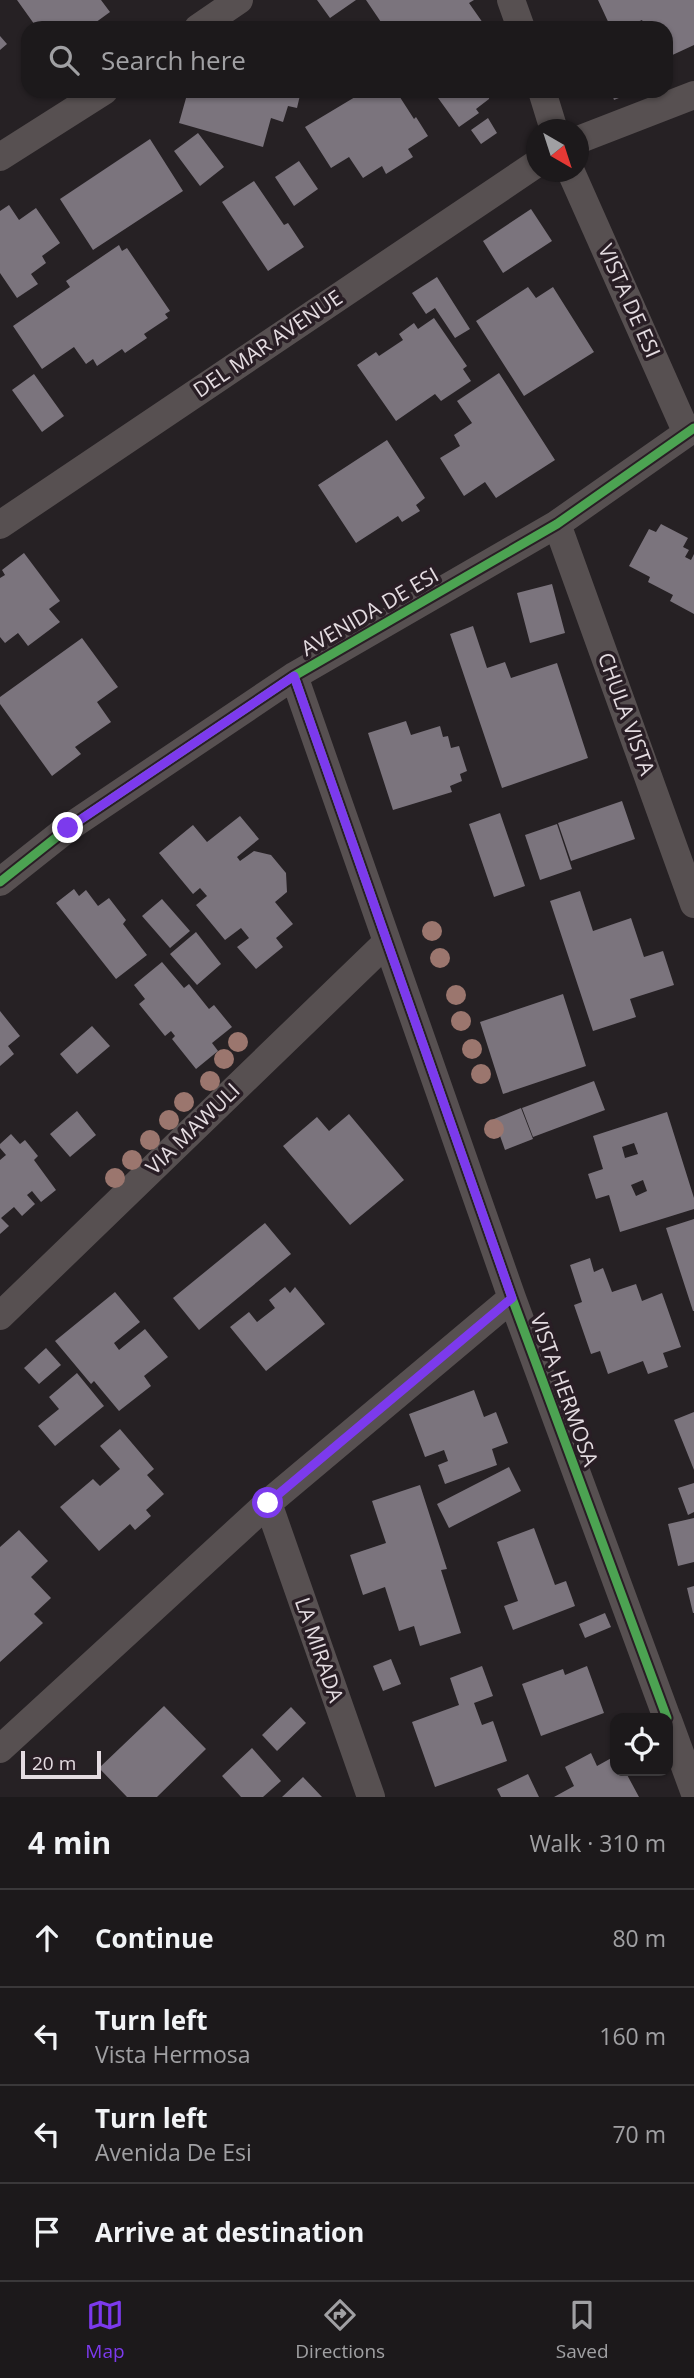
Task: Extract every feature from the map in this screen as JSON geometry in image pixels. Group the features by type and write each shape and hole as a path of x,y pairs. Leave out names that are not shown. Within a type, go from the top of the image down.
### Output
{"street":[{"path":"208,21 239,0"},
{"path":"511,0 518,21"},
{"path":"589,137 694,95"},
{"path":"0,157 93,98"},
{"path":"543,98 550,119"},
{"name":"DEL MAR AVENUE","path":"0,525 526,171"},
{"name":"VISTA DE ESI","path":"576,182 690,430"},
{"name":"AVENIDA DE ESI","path":"0,882 68,828 294,676 557,524 690,430"},
{"name":"CHULA VISTA","path":"557,524 694,904"},
{"name":"VISTA HERMOSA","path":"294,676 512,1298 665,1713"},
{"name":"VIA MAWULI","path":"0,1316 386,943"},
{"path":"0,1749 268,1503 512,1298"},
{"name":"LA MIRADA","path":"268,1503 371,1797"},
{"name":"VISTA HERMOSA","path":"673,1735 694,1791"}],"building":[{"path":"17,0 101,0 110,12 98,21 32,21"},
{"path":"317,0 356,0 330,18"},
{"path":"366,0 474,0 469,3 482,21 380,21"},
{"path":"598,0 694,0 694,45 673,55 673,21 608,21"},
{"path":"0,36 7,44 0,50"},
{"path":"186,98 299,98 297,108 288,106 283,122 271,118 263,147 179,123"},
{"path":"353,98 400,98 428,136 408,149 413,157 386,174 382,166 363,178 349,157 331,168 305,127"},
{"path":"438,98 489,98 476,109 479,113 459,127"},
{"path":"488,118 497,133 481,144 471,130"},
{"path":"198,133 224,167 200,186 174,151"},
{"path":"150,139 183,191 93,250 60,199"},
{"path":"299,161 318,189 294,206 275,177"},
{"path":"254,181 284,225 288,223 304,247 268,271 222,202"},
{"path":"9,205 19,220 36,208 60,243 42,256 46,263 31,274 38,284 17,298 0,273 0,211"},
{"path":"531,209 552,241 503,273 483,241"},
{"path":"119,245 122,251 127,248 170,311 165,314 168,318 144,334 147,338 125,353 122,349 97,366 93,359 86,364 74,347 42,369 13,326 70,287 66,281"},
{"path":"437,277 470,329 455,338 435,308 426,314 412,293"},
{"path":"528,287 536,298 553,287 594,352 524,396 476,321"},
{"path":"434,318 467,366 463,369 471,381 441,401 435,394 396,421 357,365 376,352 379,356 403,340 399,334 414,323 418,329"},
{"path":"499,373 555,460 496,498 485,482 464,496 440,458 460,446 454,435 472,423 457,401"},
{"path":"34,374 64,416 42,432 12,390"},
{"path":"387,440 425,498 416,505 420,511 402,522 398,516 356,543 318,485"},
{"path":"661,524 688,538 683,547 689,550 685,557 691,560 694,554 694,614 670,601 673,595 648,582 650,577 629,566 649,529 656,532"},
{"path":"24,553 60,601 49,609 60,622 28,646 18,633 5,643 0,637 0,578 5,575 2,570"},
{"path":"552,584 565,633 530,643 517,593"},
{"path":"473,626 487,668 505,662 511,678 557,663 588,758 502,788 450,634"},
{"path":"82,638 118,687 97,702 111,722 75,747 81,754 52,776 0,704 0,697"},
{"path":"406,721 411,735 440,726 443,737 448,736 451,748 459,746 467,771 460,774 462,781 450,786 452,792 393,810 368,733"},
{"path":"622,801 635,839 571,861 558,823"},
{"path":"500,813 525,886 494,897 469,824"},
{"path":"240,816 259,839 237,857 240,861 254,851 271,855 286,873 287,892 275,902 293,924 276,938 283,947 256,969 237,947 249,938 241,928 225,940 196,905 207,896 200,888 193,894 159,853 193,825 207,842"},
{"path":"557,824 572,869 540,880 525,835"},
{"path":"74,889 79,896 86,890 98,906 109,898 126,920 123,924 147,955 116,979 56,903"},
{"path":"580,891 593,931 631,918 644,957 663,951 674,985 630,999 636,1017 593,1031 550,901"},
{"path":"162,899 190,931 170,948 142,916"},
{"path":"196,932 221,964 197,985 170,954"},
{"path":"162,962 184,988 189,984 209,1009 214,1005 232,1027 212,1043 218,1051 196,1069 172,1039 175,1036 171,1031 165,1036 139,1004 145,999 134,985"},
{"path":"563,994 586,1066 503,1094 480,1022"},
{"path":"0,1011 20,1036 8,1046 14,1054 0,1066"},
{"path":"92,1026 110,1046 77,1074 60,1054"},
{"path":"594,1081 605,1110 533,1137 522,1108"},
{"path":"521,1108 533,1139 505,1150 494,1119"},
{"path":"77,1111 96,1135 70,1157 50,1134"},
{"path":"667,1112 694,1198 694,1209 620,1232 609,1195 596,1199 588,1174 603,1169 593,1136","holes":["634,1143 638,1154 625,1158 622,1147","643,1180 647,1191 636,1196 631,1185"]},
{"path":"349,1114 404,1180 350,1225 283,1146 317,1117 329,1131"},
{"path":"11,1134 20,1144 25,1140 38,1156 34,1160 56,1190 41,1202 32,1191 27,1195 35,1204 22,1216 14,1207 1,1218 9,1226 0,1234 0,1160 6,1155 0,1144"},
{"path":"694,1219 694,1311 693,1311 666,1228"},
{"path":"265,1223 291,1254 199,1330 173,1298"},
{"path":"590,1258 594,1272 603,1268 612,1292 636,1284 642,1301 662,1293 681,1347 663,1353 668,1367 648,1374 643,1361 608,1374 600,1351 591,1354 574,1305 582,1302 570,1265"},
{"path":"285,1287 290,1293 295,1287 325,1324 266,1371 230,1327 249,1312 257,1322 275,1308 269,1300"},
{"path":"115,1292 140,1322 114,1343 119,1350 145,1329 168,1357 144,1376 151,1386 119,1411 94,1381 91,1384 55,1341"},
{"path":"46,1348 61,1365 39,1384 24,1368"},
{"path":"77,1373 104,1406 55,1446 38,1426 59,1409 49,1397"},
{"path":"474,1390 484,1417 496,1412 508,1443 492,1449 497,1465 445,1484 438,1465 448,1461 444,1450 425,1457 409,1414"},
{"path":"694,1412 694,1470 674,1420"},
{"path":"120,1429 154,1469 147,1475 164,1494 146,1510 151,1516 135,1530 130,1524 99,1551 60,1507 93,1479 100,1486 120,1469 100,1446"},
{"path":"509,1467 521,1491 449,1528 437,1504"},
{"path":"694,1483 694,1512 688,1515 678,1488"},
{"path":"420,1485 447,1569 441,1570 461,1633 420,1646 414,1626 399,1631 385,1587 363,1595 350,1555 386,1543 372,1501"},
{"path":"694,1518 694,1562 678,1566 668,1524"},
{"path":"534,1528 555,1585 566,1581 575,1606 513,1630 504,1606 518,1601 497,1542"},
{"path":"19,1530 48,1561 31,1577 51,1598 34,1614 43,1623 0,1662 0,1547"},
{"path":"694,1586 694,1613 693,1613 687,1588"},
{"path":"605,1613 611,1627 585,1638 579,1624"},
{"path":"391,1659 401,1684 383,1691 373,1666"},
{"path":"482,1666 493,1696 474,1703 482,1725 493,1721 507,1761 435,1787 412,1722 459,1705 450,1678"},
{"path":"587,1666 604,1713 541,1736 522,1684 563,1669 565,1675"},
{"path":"164,1706 206,1749 157,1797 127,1797 99,1768"},
{"path":"291,1707 306,1723 277,1751 262,1735"},
{"path":"252,1748 281,1781 263,1797 241,1797 222,1776"},
{"path":"591,1753 597,1766 610,1759 610,1776 628,1776 639,1797 554,1797 574,1786 565,1767"},
{"path":"528,1774 539,1797 501,1797 497,1789"},
{"path":"303,1777 322,1797 282,1797"}],"cycle path":[{"path":"0,882 68,828 294,676 557,524 694,428"},
{"path":"294,676 512,1298 665,1713"}],"route":[{"path":"68,828 294,676 512,1298 268,1503"}]}
